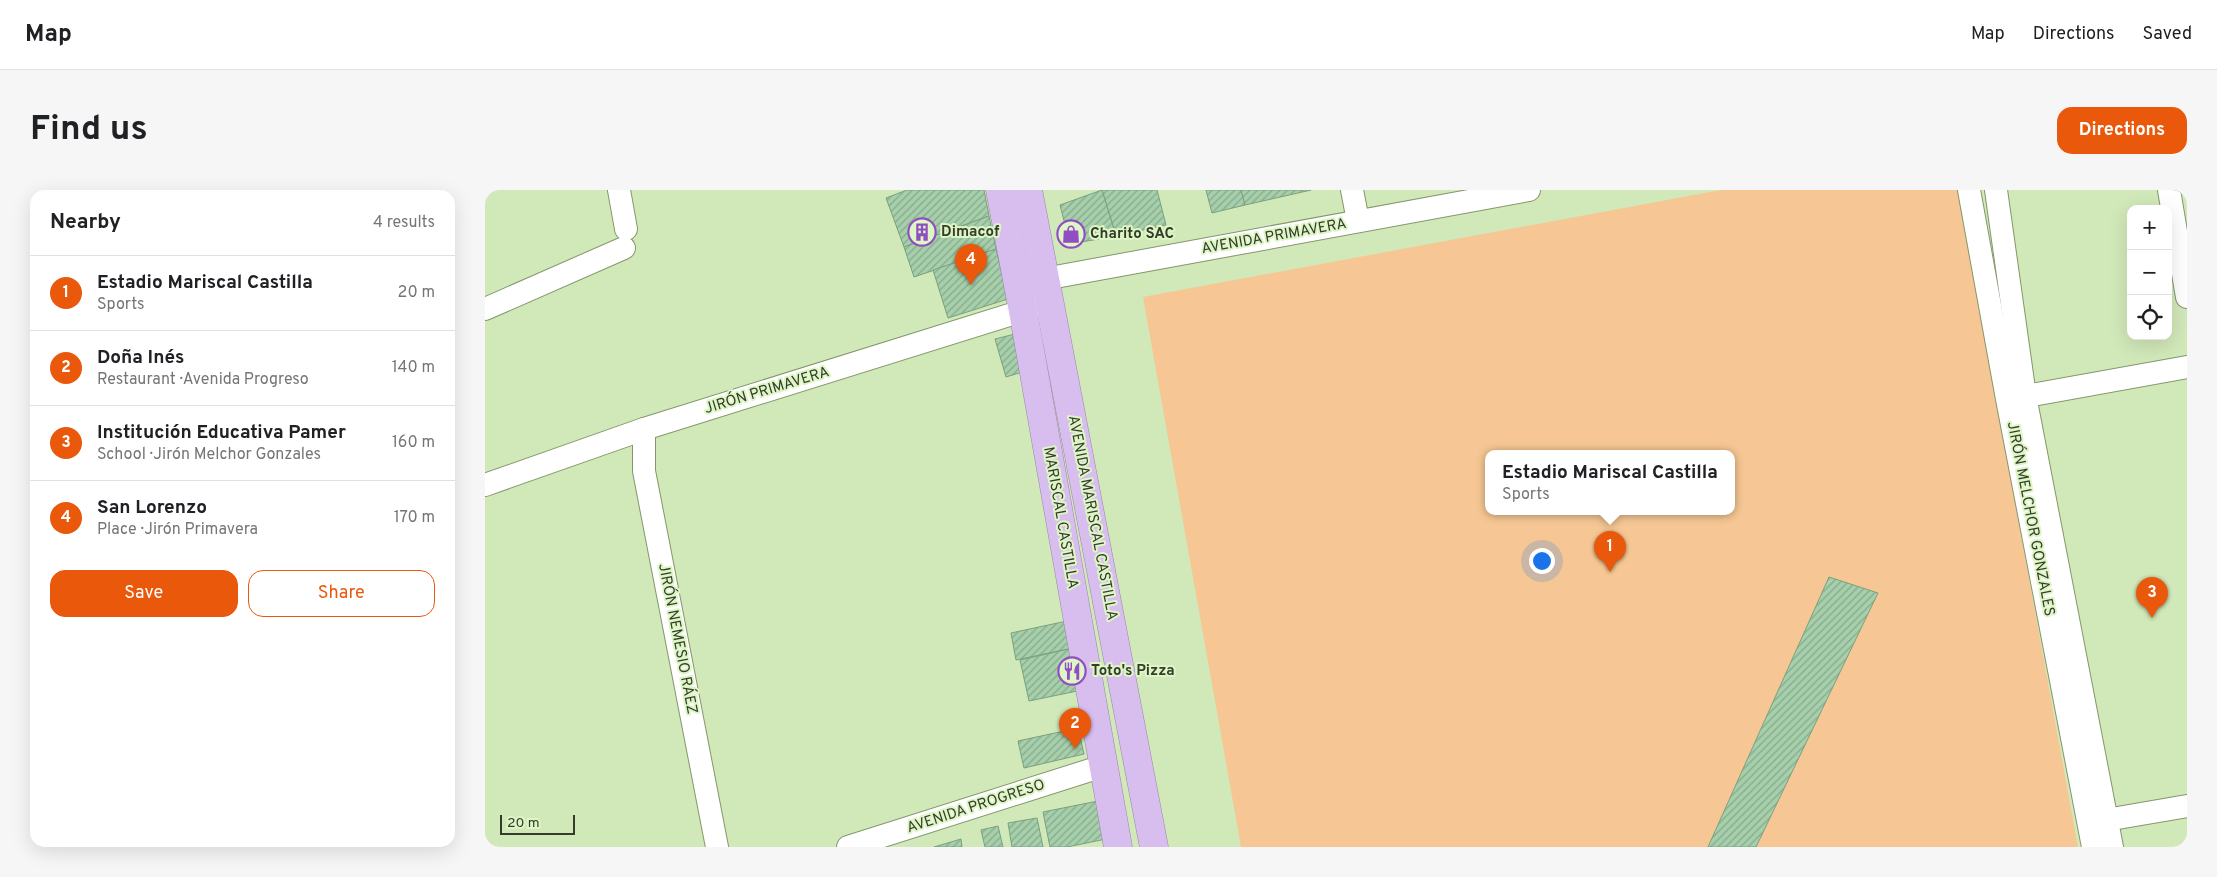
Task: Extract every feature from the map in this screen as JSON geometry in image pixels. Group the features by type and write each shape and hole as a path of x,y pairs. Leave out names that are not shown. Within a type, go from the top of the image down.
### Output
{"highway":[{"name":"MARISCAL CASTILLA","path":"1000,190 1117,847"},
{"name":"AVENIDA MARISCAL CASTILLA","path":"1028,190 1049,290 1154,847"}],"street":[{"path":"485,309 625,238 619,190"},
{"path":"1351,190 1359,221"},
{"name":"AVENIDA PRIMAVERA","path":"1018,283 1049,290 1359,221 1529,190"},
{"name":"JIRÓN MELCHOR GONZALES","path":"1969,190 2016,398 2112,847"},
{"name":"JIRÓN MELCHOR GONZALES","path":"1996,190 2016,398 2093,847"},
{"path":"2169,190 2187,297"},
{"name":"JIRÓN PRIMAVERA","path":"485,486 644,430 1023,311 1049,290"},
{"path":"2016,398 2187,367"},
{"name":"JIRÓN NEMESIO RÁEZ","path":"644,430 644,471 717,847"},
{"name":"AVENIDA PROGRESO","path":"848,847 1103,766"},
{"path":"2106,820 2187,806"}],"shaded area":[{"path":"1721,190 1958,190 2078,847 1241,847 1143,297"}],"building":[{"name":"Dimacof","path":"907,190 984,190 989,216 904,247 886,198"},
{"path":"1102,190 1157,190 1166,225 1116,236"},
{"path":"1102,190 1116,236 1070,244 1060,205"},
{"path":"1206,190 1241,190 1245,205 1212,213"},
{"path":"1241,190 1311,190 1245,205"},
{"path":"989,216 996,249 914,277 904,247"},
{"path":"996,249 1008,299 948,318 933,270"},
{"path":"1019,333 1029,370 1006,377 995,339"},
{"path":"1829,577 1878,593 1756,847 1708,847"},
{"path":"1067,621 1073,648 1016,660 1011,633"},
{"path":"1073,648 1082,690 1029,701 1020,660"},
{"path":"1078,728 1084,754 1024,768 1018,741"},
{"path":"1098,801 1106,839 1067,847 1050,847 1043,812"},
{"path":"1037,818 1043,847 1012,847 1008,823"},
{"path":"998,826 1003,847 985,847 981,830"},
{"path":"961,839 962,847 934,847"}],"place":[{"name":"Dimacof","path":"922,232"},
{"name":"Charito SAC","path":"1071,234"},
{"name":"San Lorenzo","path":"971,285"},
{"name":"Estadio Mariscal Castilla","path":"1610,572"},
{"name":"Institución Educativa Pamer","path":"2152,618"},
{"name":"Toto's Pizza","path":"1072,671"},
{"name":"Doña Inés","path":"1075,749"}]}
